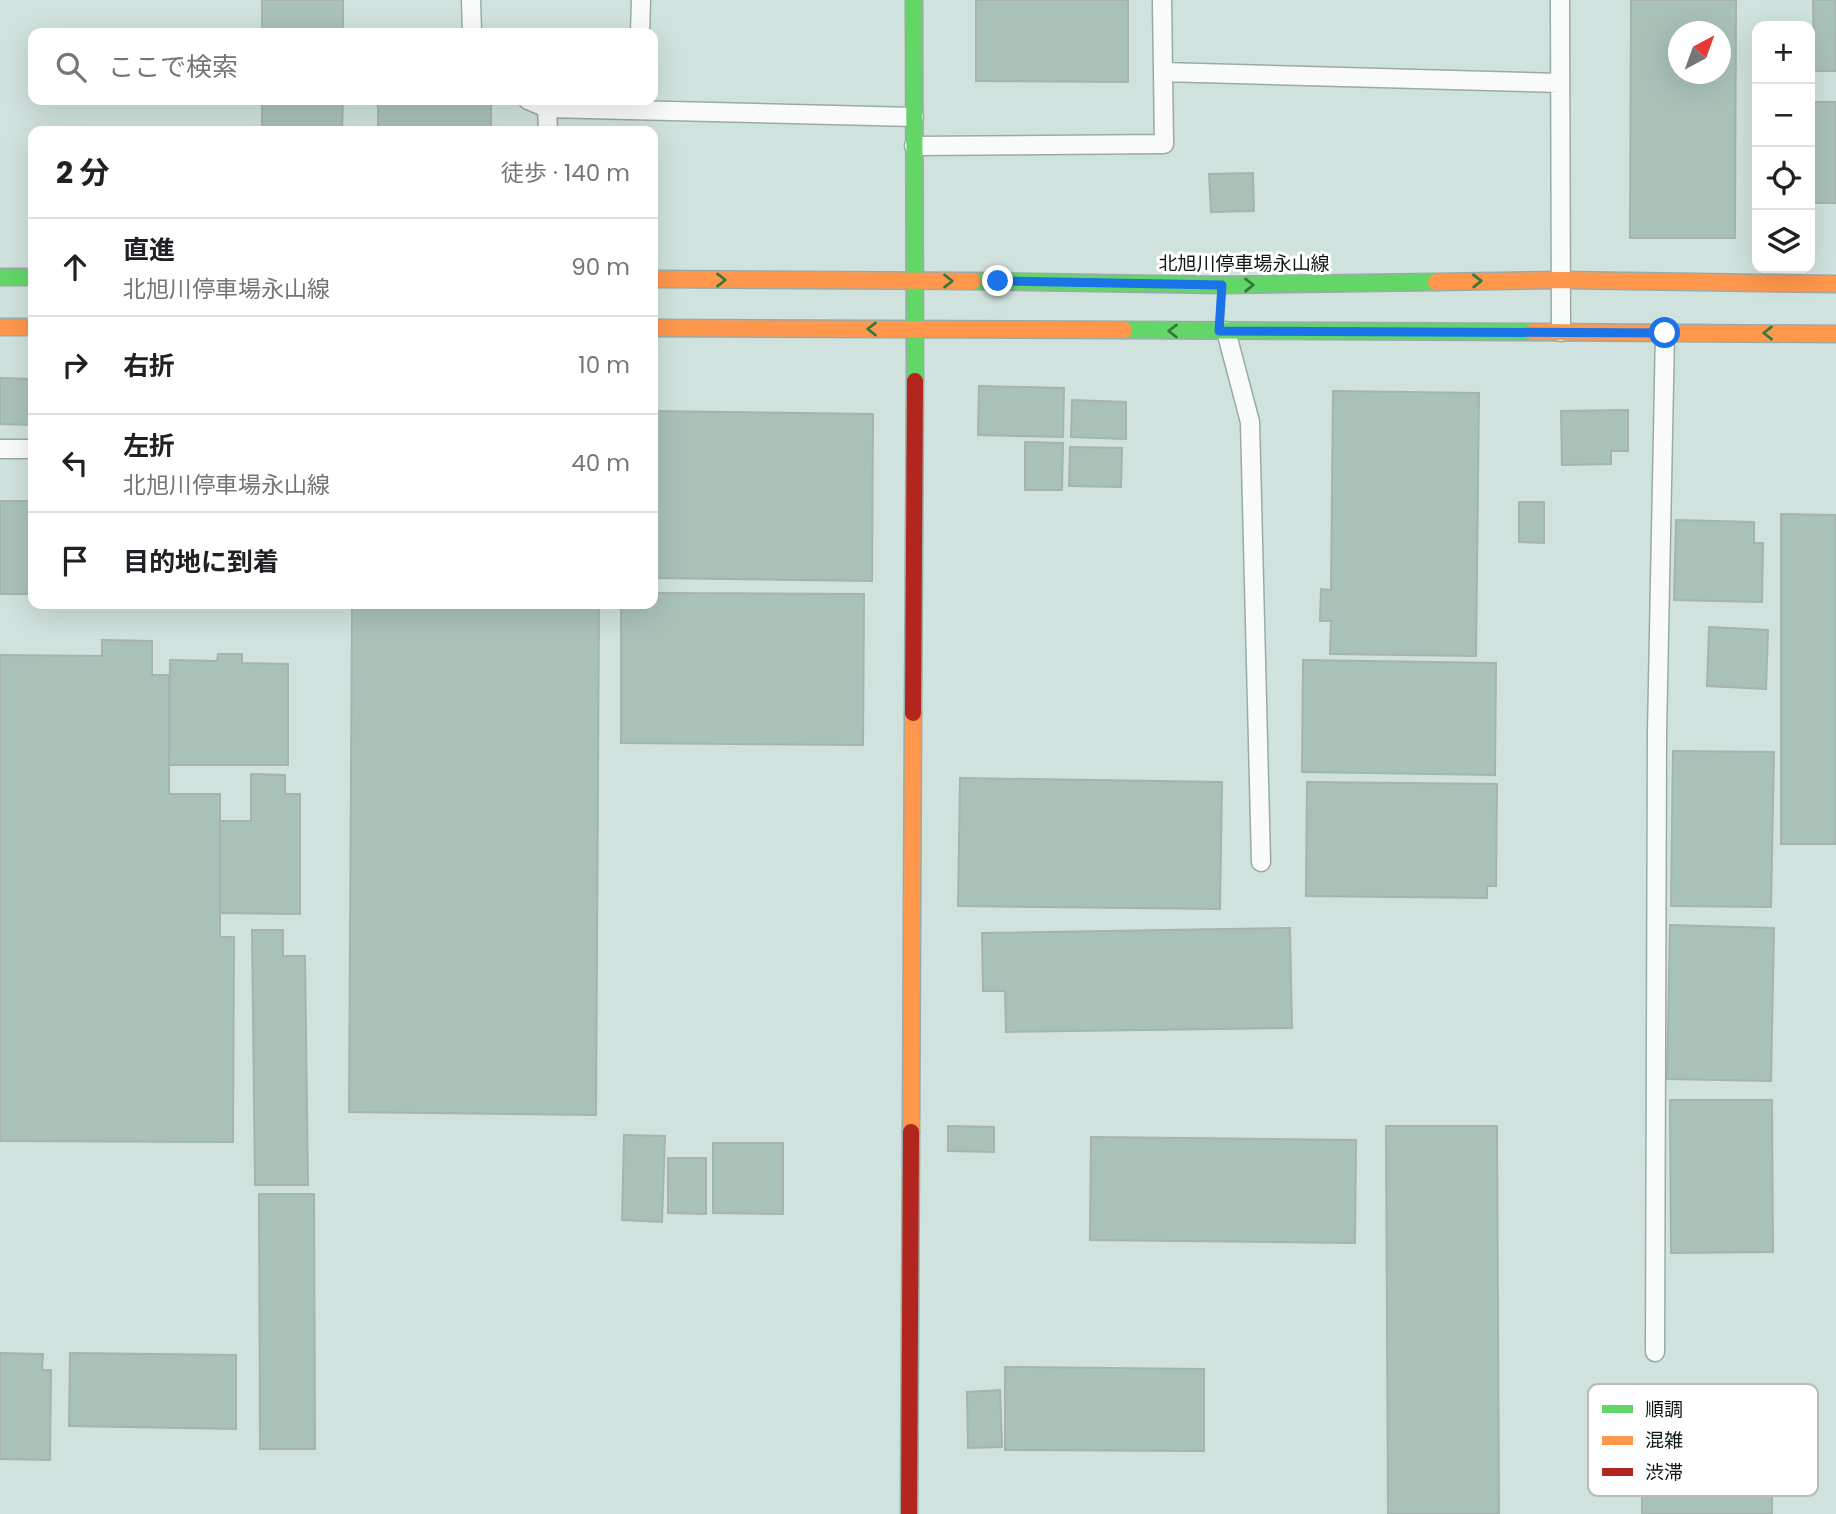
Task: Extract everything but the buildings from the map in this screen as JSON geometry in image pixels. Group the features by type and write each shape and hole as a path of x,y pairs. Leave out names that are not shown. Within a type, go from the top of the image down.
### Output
{"main road":[{"path":"909,1514 914,0"},
{"path":"0,277 28,277"},
{"name":"北旭川停車場永山線","path":"658,279 915,280 1222,297 1560,280 1836,284"},
{"path":"0,327 28,327"},
{"path":"658,328 1836,334"}],"lane":[{"path":"471,0 472,28"},
{"path":"640,28 641,0"},
{"path":"914,146 1164,144 1162,0"},
{"path":"1560,0 1561,332"},
{"path":"1163,72 1560,83"},
{"path":"540,105 547,108 638,105 914,117"},
{"path":"547,108 548,126"},
{"path":"1222,297 1222,331 1250,422 1261,862"},
{"path":"1654,1352 1657,734 1665,333"},
{"path":"0,449 28,449"}],"traffic: fast":[{"path":"914,0 915,381"},
{"path":"0,277 28,277"},
{"path":"973,281 1222,285 1436,282"},
{"path":"1124,330 1533,332"}],"traffic: slow":[{"path":"658,279 973,281"},
{"path":"1436,282 1561,280 1836,284"},
{"path":"0,327 28,327"},
{"path":"658,328 1124,330"},
{"path":"1533,332 1836,334"},
{"path":"911,1132 913,713"}],"traffic: jam":[{"path":"913,713 915,381"},
{"path":"909,1514 911,1132"}],"route":[{"path":"998,281 1222,285 1219,331 1665,333"}]}
